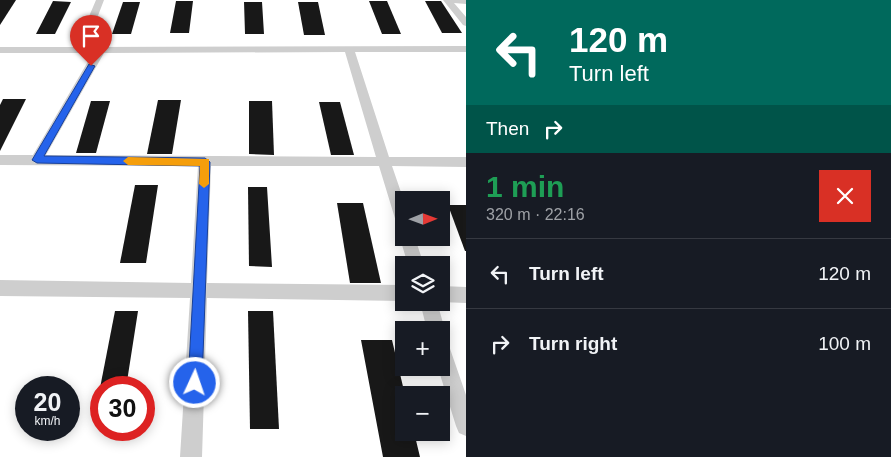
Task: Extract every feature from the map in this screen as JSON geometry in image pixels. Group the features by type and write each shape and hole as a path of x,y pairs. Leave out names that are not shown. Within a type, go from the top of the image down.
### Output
{"street":[{"path":"80,50 100,0"},
{"path":"447,0 466,23"},
{"path":"452,0 466,1"},
{"path":"0,50 350,49 465,51"},
{"path":"350,49 395,197"},
{"path":"37,160 100,50"},
{"path":"0,160 466,162"},
{"path":"191,457 205,162"},
{"path":"0,288 395,293"},
{"path":"450,294 466,295"},
{"path":"450,375 466,426"}],"building":[{"path":"0,0 16,0 0,25"},
{"path":"53,1 71,2 55,34 36,34"},
{"path":"176,1 193,1 189,33 170,33"},
{"path":"369,1 387,1 401,34 382,34"},
{"path":"425,1 441,1 462,33 442,33"},
{"path":"123,2 140,2 131,34 112,34"},
{"path":"244,2 262,2 264,34 245,34"},
{"path":"298,2 318,2 325,35 304,35"},
{"path":"3,99 26,99 0,151 0,105"},
{"path":"158,100 181,100 172,154 147,154"},
{"path":"91,101 110,101 96,153 76,153"},
{"path":"249,101 272,101 274,155 249,154"},
{"path":"319,102 340,102 354,155 331,155"},
{"path":"135,185 158,185 146,263 120,263"},
{"path":"248,187 267,187 272,267 249,266"},
{"path":"337,203 363,203 381,283 350,283"},
{"path":"450,205 466,205 465,251 450,210"},
{"path":"115,311 138,311 128,376 102,376"},
{"path":"248,311 273,311 279,429 250,429"},
{"path":"361,340 392,340 395,353 395,376 401,376 403,386 395,386 395,441 416,441 420,457 383,457"}],"slow traffic":[{"path":"128,161 205,162 204,184"}],"route":[{"path":"91,66 37,160 205,162 195,383"}]}
